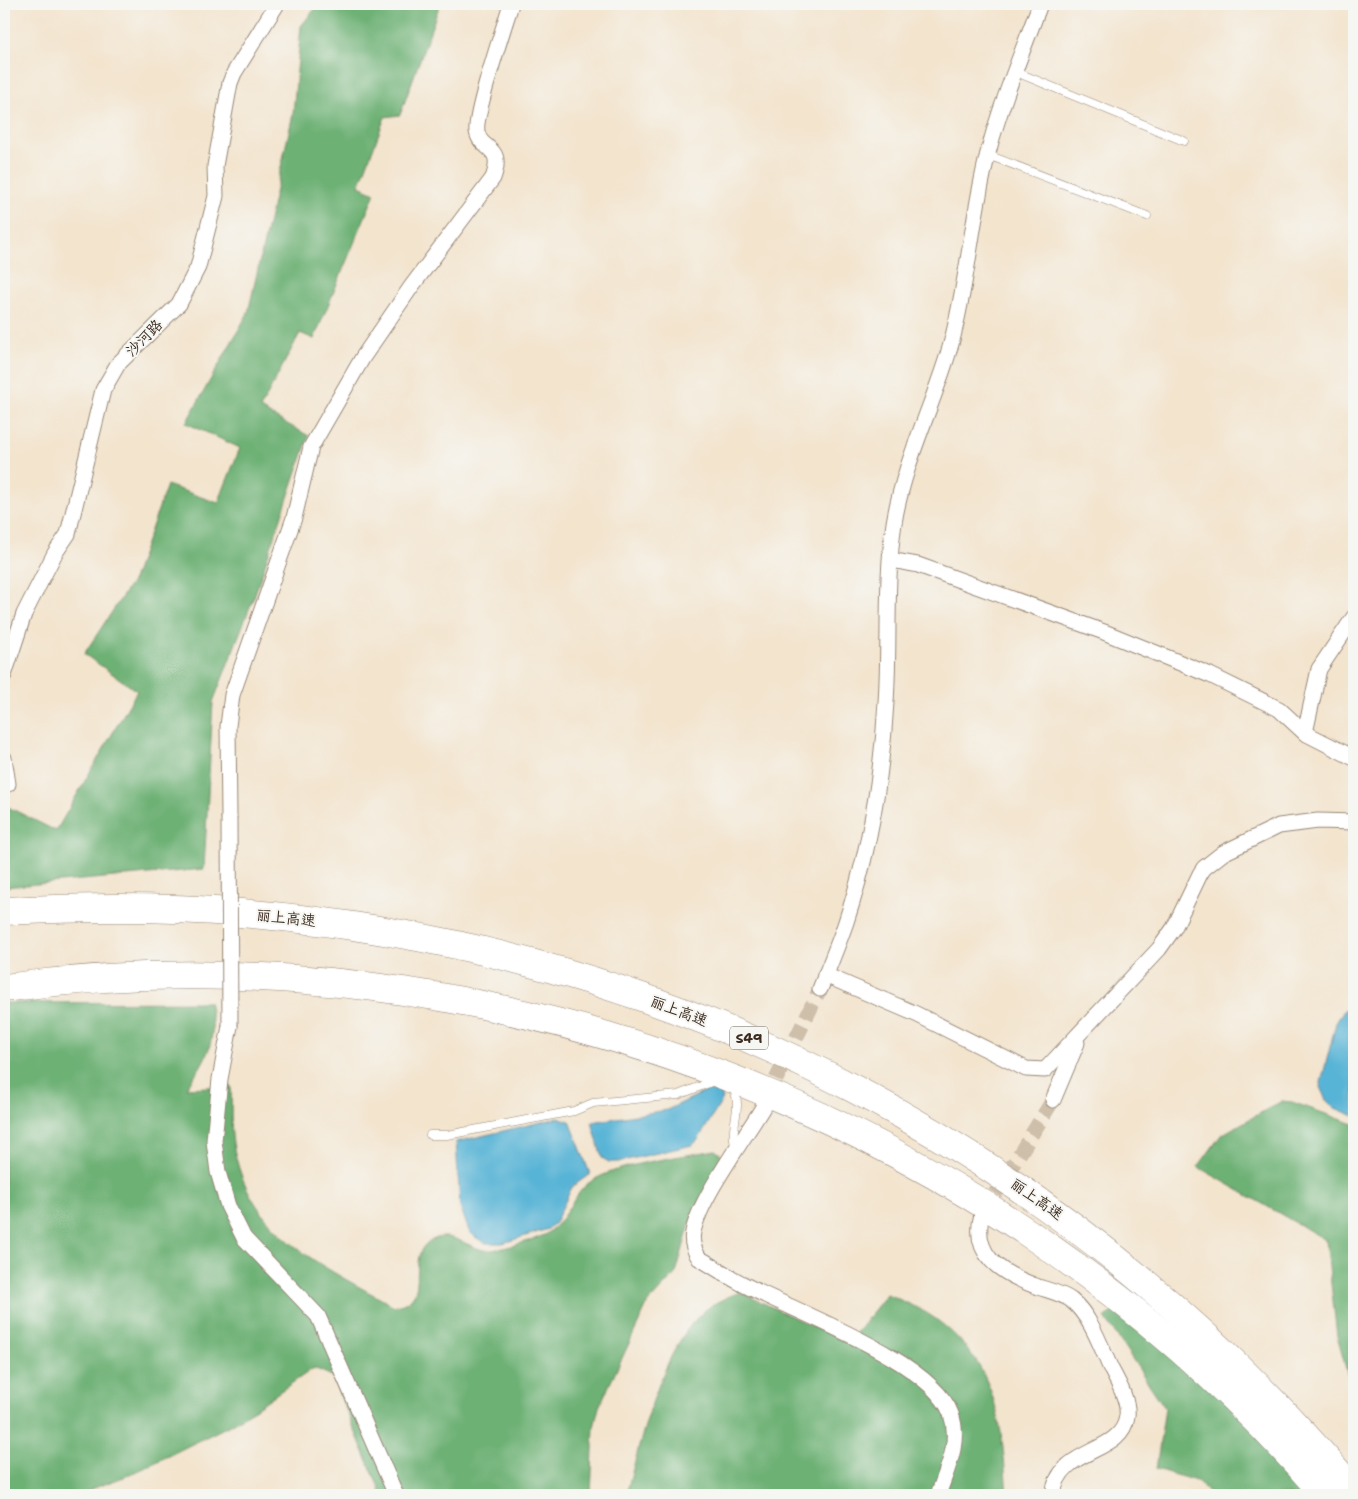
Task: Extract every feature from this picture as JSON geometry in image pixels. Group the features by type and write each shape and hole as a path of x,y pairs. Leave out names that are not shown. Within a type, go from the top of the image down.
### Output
{"highway":[{"name":"丽上高速","path":"4,912 121,908 239,912 415,936 482,950 587,979 652,1000 753,1040 807,1064 911,1119 995,1170 1060,1215 1107,1251 1198,1327 1282,1409 1354,1491"},
{"path":"4,988 66,982 174,977 283,980 355,986 444,999 552,1021 660,1052 713,1071 766,1092 868,1139 966,1193 1052,1249 1112,1294 1192,1360 1273,1438 1325,1495"}],"street":[{"name":"沙河路","path":"4,675 24,614 55,553 68,534 103,390 118,364 179,304 193,278 216,196 215,166 230,83 234,73 277,4"},
{"path":"396,1495 318,1316 244,1238 222,1189 215,1156 215,1125 220,1079 230,1026 228,726 232,695 294,518 308,454 363,357 411,287 493,178 497,163 496,155 476,131 480,108 511,4"},
{"path":"1040,4 988,154 954,332 937,388 902,485 894,526 891,560 886,705 877,788 856,887 845,924 823,982 916,1014 1026,1069 1045,1070 1159,948 1174,928 1200,874 1216,858 1279,826 1318,822 1354,822"},
{"path":"891,560 918,565 1104,632 1183,664 1279,709 1306,733 1354,758"},
{"path":"1306,733 1319,669 1354,617"},
{"path":"4,758 8,784"},
{"path":"1053,1100 1081,1032"},
{"path":"763,1107 709,1195 694,1228 692,1239 695,1252 698,1258 741,1284 861,1340 933,1386 947,1404 955,1434 953,1453 938,1495"},
{"path":"982,1214 980,1236 982,1246 992,1263 1032,1285 1070,1299 1078,1306 1090,1323 1126,1404 1127,1415 1119,1433 1103,1446 1084,1454 1067,1465 1056,1482 1053,1495"}],"lane":[{"path":"1016,72 1184,140"},
{"path":"988,154 1147,216"},
{"path":"430,1135 446,1134 574,1111 593,1104 678,1095 711,1082 722,1081 734,1089 738,1098 734,1141 737,1149"}],"green space":[{"path":"319,4 440,4 400,115 385,117 359,186 375,193 314,339 300,333 260,409 309,436 255,594 213,702 204,869 4,887 4,805 56,831 137,691 84,654 133,580 167,485 218,503 240,448 186,423 248,313 293,114 301,26"},
{"path":"209,1002 212,1028 209,1048 200,1067 186,1088 231,1086 233,1143 241,1175 254,1202 271,1224 292,1244 315,1261 394,1306 407,1302 414,1295 417,1285 420,1253 426,1244 437,1238 449,1237 484,1250 515,1245 546,1234 562,1218 584,1187 595,1179 646,1162 715,1150 723,1156 691,1220 676,1273 648,1303 599,1407 594,1427 591,1495 382,1495 332,1376 314,1368 234,1423 132,1474 91,1489 81,1495 4,1495 4,1003"},
{"path":"1282,1101 1292,1102 1354,1124 1354,1391 1351,1387 1337,1336 1326,1240 1198,1167 1221,1135"},
{"path":"740,1292 848,1343 887,1294 935,1318 960,1341 975,1360 986,1380 994,1401 999,1423 1007,1495 626,1495 654,1398 675,1349 688,1329 703,1312 725,1298"},
{"path":"1116,1308 1172,1349 1318,1495 1212,1495 1196,1481 1156,1469 1165,1408 1105,1318"}],"water":[{"path":"1354,1007 1354,1116 1335,1108 1326,1100 1320,1087 1336,1023 1344,1010"},
{"path":"713,1088 720,1091 723,1099 698,1140 692,1145 618,1162 609,1162 602,1158 592,1122 667,1110"},
{"path":"558,1118 570,1121 590,1174 572,1187 555,1223 548,1229 503,1243 486,1243 475,1237 469,1231 460,1206 456,1142"}],"tunnel":[{"path":"766,1100 820,989"},
{"path":"983,1213 1053,1100"}]}
